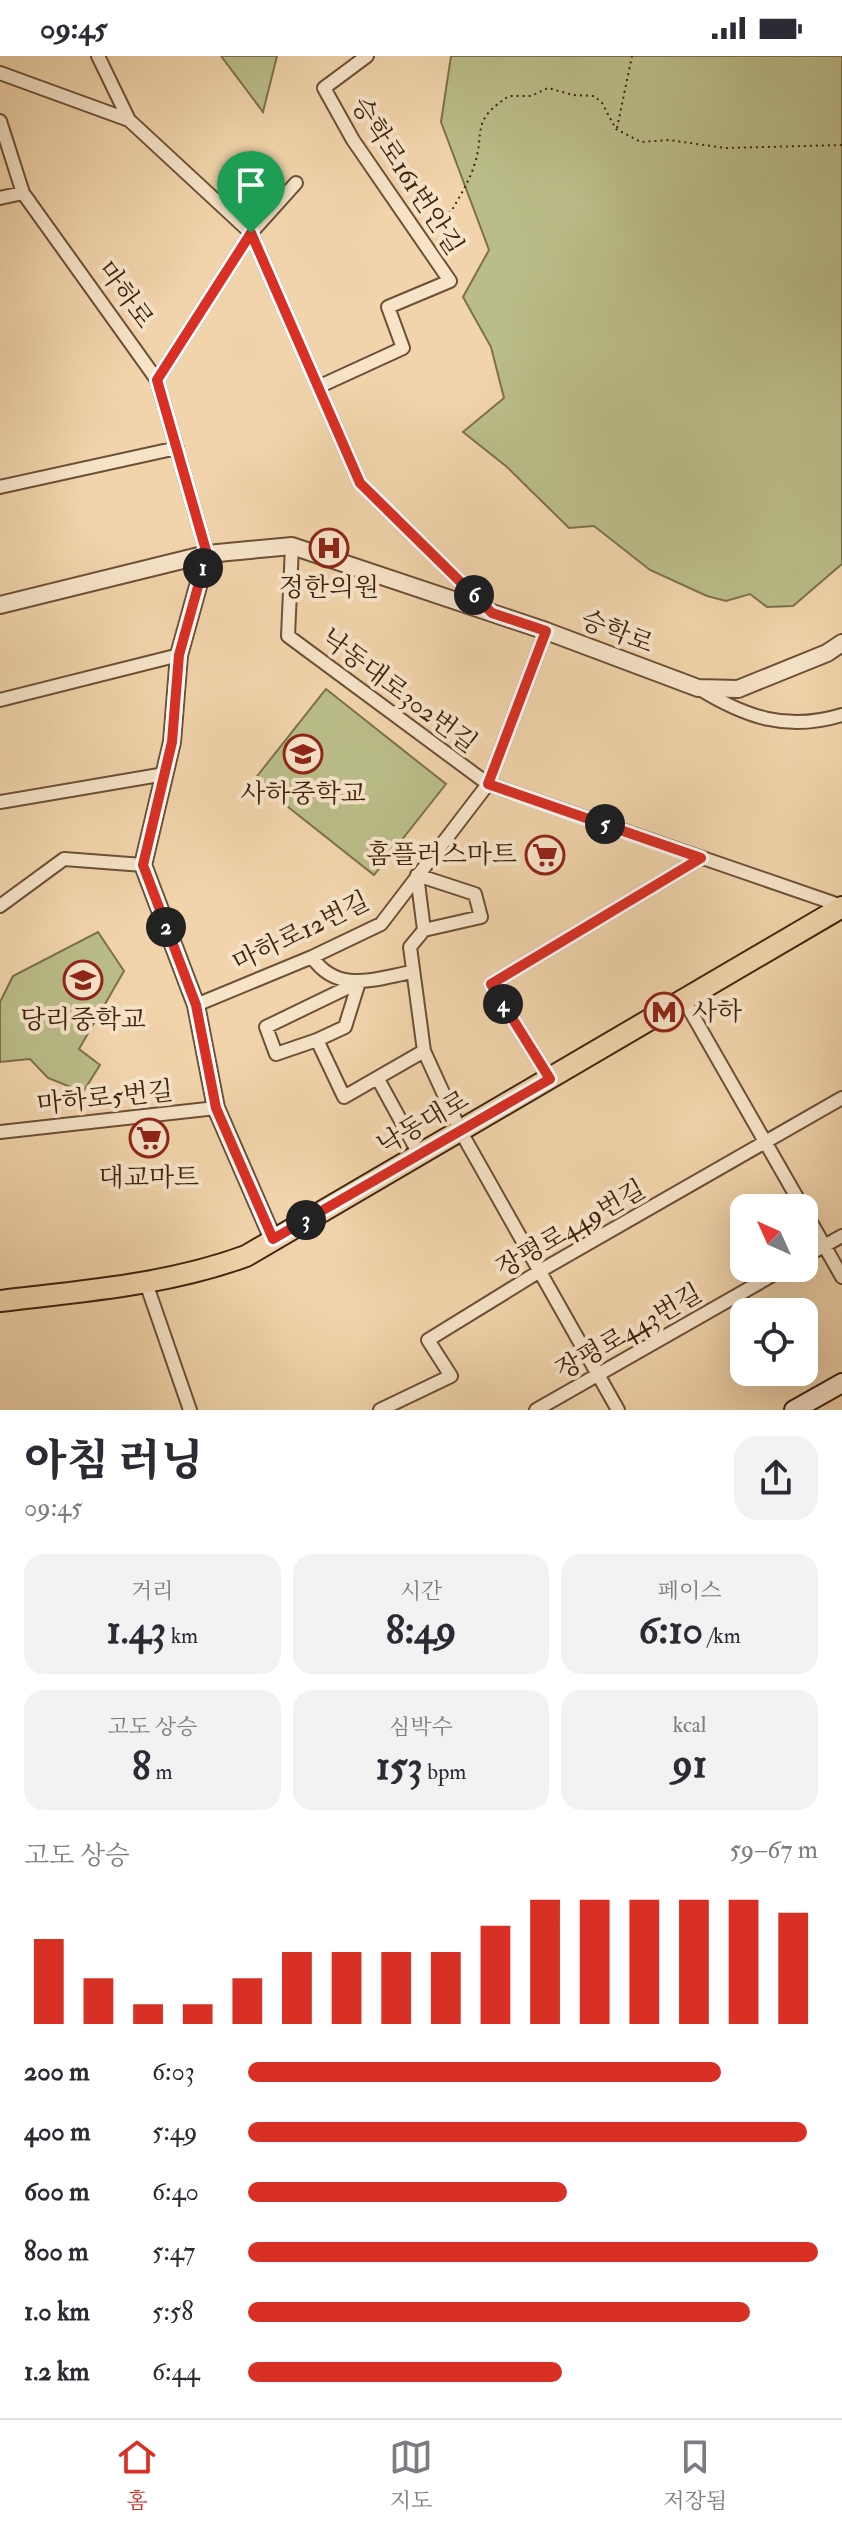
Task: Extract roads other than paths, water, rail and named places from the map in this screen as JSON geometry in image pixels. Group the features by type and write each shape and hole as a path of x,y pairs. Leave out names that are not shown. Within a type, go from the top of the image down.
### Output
{"main road":[{"name":"낙동대로","path":"0,1301 146,1283 210,1269 246,1256 842,906"},
{"path":"794,1410 842,1383"}],"street":[{"path":"98,56 129,120 251,233 360,483 492,613"},
{"name":"승학로161번안길","path":"318,387 403,348 388,307 450,281 353,140 324,88 367,56"},
{"path":"0,73 129,120"},
{"name":"마하로","path":"0,121 23,193 157,380 207,554"},
{"path":"157,380 251,233 296,183"},
{"path":"0,198 23,193"},
{"path":"0,487 177,448"},
{"name":"승학로","path":"0,605 207,554 292,546 546,631 698,688 738,689 827,653 842,643"},
{"name":"낙동대로302번길","path":"292,546 288,636 488,784 842,906"},
{"path":"207,554 179,655 172,742 143,865 196,1005 216,1108 273,1239"},
{"name":"마하로12번길","path":"196,1005 312,957 381,924 488,784 546,631"},
{"path":"0,700 179,655"},
{"path":"698,688 720,702 776,722 796,724 842,715"},
{"path":"0,802 165,774"},
{"path":"550,1079 491,984 701,858"},
{"path":"0,906 64,859 143,865"},
{"path":"424,930 417,875 475,894 481,917 424,930 410,947 424,1051 461,1132 618,1410"},
{"path":"312,957 322,971 335,978 359,982"},
{"path":"359,982 345,1027 276,1054 266,1027 359,982 412,972"},
{"path":"684,1000 794,1194"},
{"path":"317,1040 344,1097 424,1051"},
{"path":"378,1079 420,1156"},
{"name":"장평로449번길","path":"380,1410 451,1376 428,1340 540,1271 842,1098"},
{"name":"마하로5번길","path":"0,1132 216,1108"},
{"path":"818,1235 842,1277"},
{"path":"818,1249 842,1236"},
{"name":"장평로443번길","path":"536,1410 760,1282"},
{"path":"146,1283 190,1410"}],"place":[{"name":"정한의원","path":"329,548"},
{"name":"사하중학교","path":"303,754"},
{"name":"홈플러스마트","path":"545,855"},
{"name":"당리중학교","path":"83,980"},
{"name":"사하","path":"664,1012"},
{"name":"대교마트","path":"149,1138"}]}
